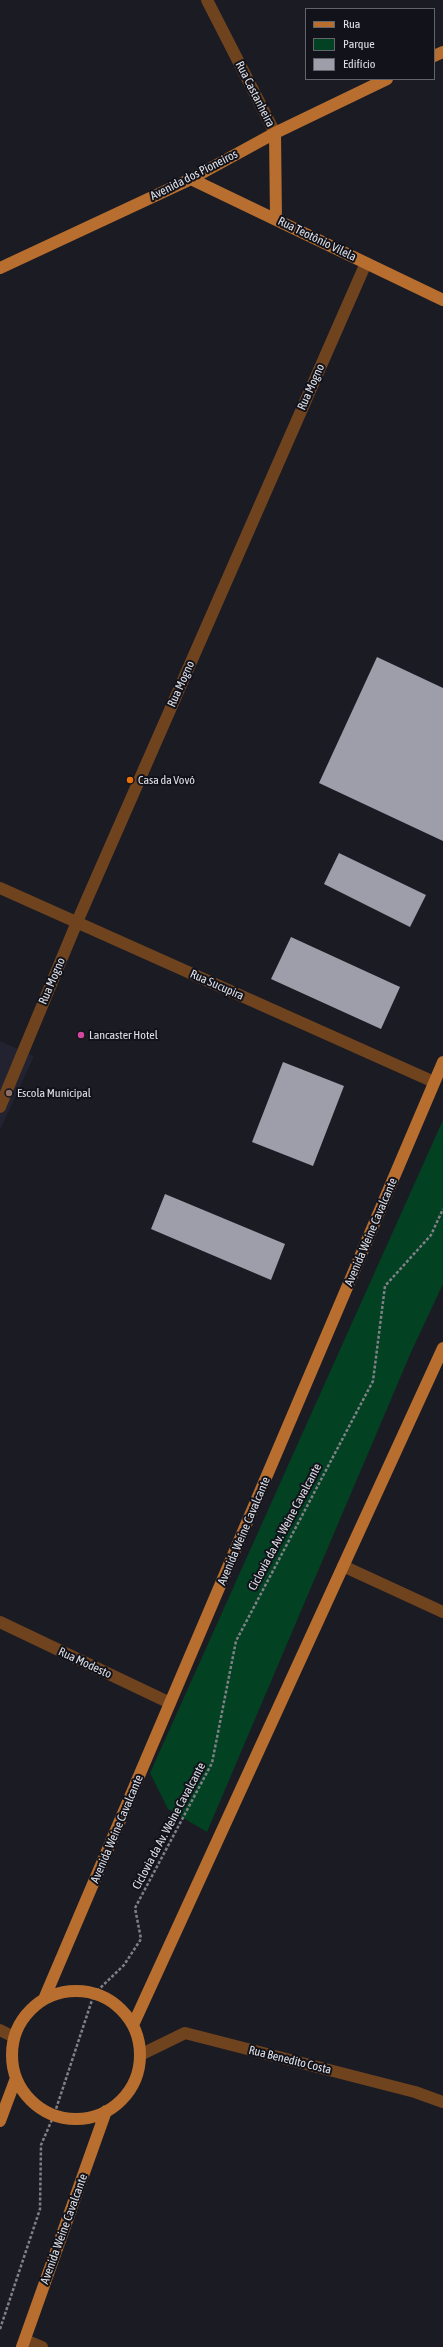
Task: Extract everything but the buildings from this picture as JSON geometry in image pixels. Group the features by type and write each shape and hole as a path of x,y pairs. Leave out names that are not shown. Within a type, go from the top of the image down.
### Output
{"main road":[{"name":"Avenida dos Pioneiros","path":"0,268 191,179 275,133 385,80"},
{"name":"Rua Castanheira","path":"275,133 276,219"},
{"name":"Rua Teotônio Vilela","path":"191,179 443,300"},
{"name":"Avenida Weine Cavalcante","path":"44,1999 443,1062"},
{"path":"133,2025 443,1348"},
{"path":"69,1991 94,1994 116,2005 133,2025 138,2040 140,2056 138,2072 131,2088 120,2102 106,2111 80,2119 54,2115 31,2101 16,2078 12,2051 14,2037 21,2022 31,2009 44,1999 69,1991"},
{"path":"0,2122 16,2078"},
{"name":"Avenida Weine Cavalcante","path":"24,2344 106,2111"}],"street":[{"name":"Rua Castanheira","path":"207,0 275,133"},
{"name":"Rua Mogno","path":"0,1106 77,922 366,263"},
{"name":"Rua Sucupira","path":"0,888 434,1082"},
{"path":"344,1566 443,1612"},
{"name":"Rua Modesto","path":"0,1622 170,1703"},
{"path":"0,2030 14,2037"},
{"name":"Rua Benedito Costa","path":"140,2056 185,2033 415,2092 443,2102"},
{"path":"24,2344 42,2347"}],"path":[{"name":"Ciclovia da Av. Weine Cavalcante","path":"0,2329 40,2209 41,2145 54,2115 94,1994 124,1965 141,1939 135,1908 212,1763 236,1641 372,1381 385,1286 432,1235 443,1209"}],"shaded area":[{"name":"Escola Municipal","path":"0,1041 34,1056 0,1130"}],"green space":[{"path":"443,1120 443,1284 412,1350 207,1832 168,1809 150,1773"}],"place":[{"name":"Casa da Vovó","path":"130,780"},
{"name":"Lancaster Hotel","path":"81,1035"},
{"name":"Escola Municipal","path":"9,1093"}]}
